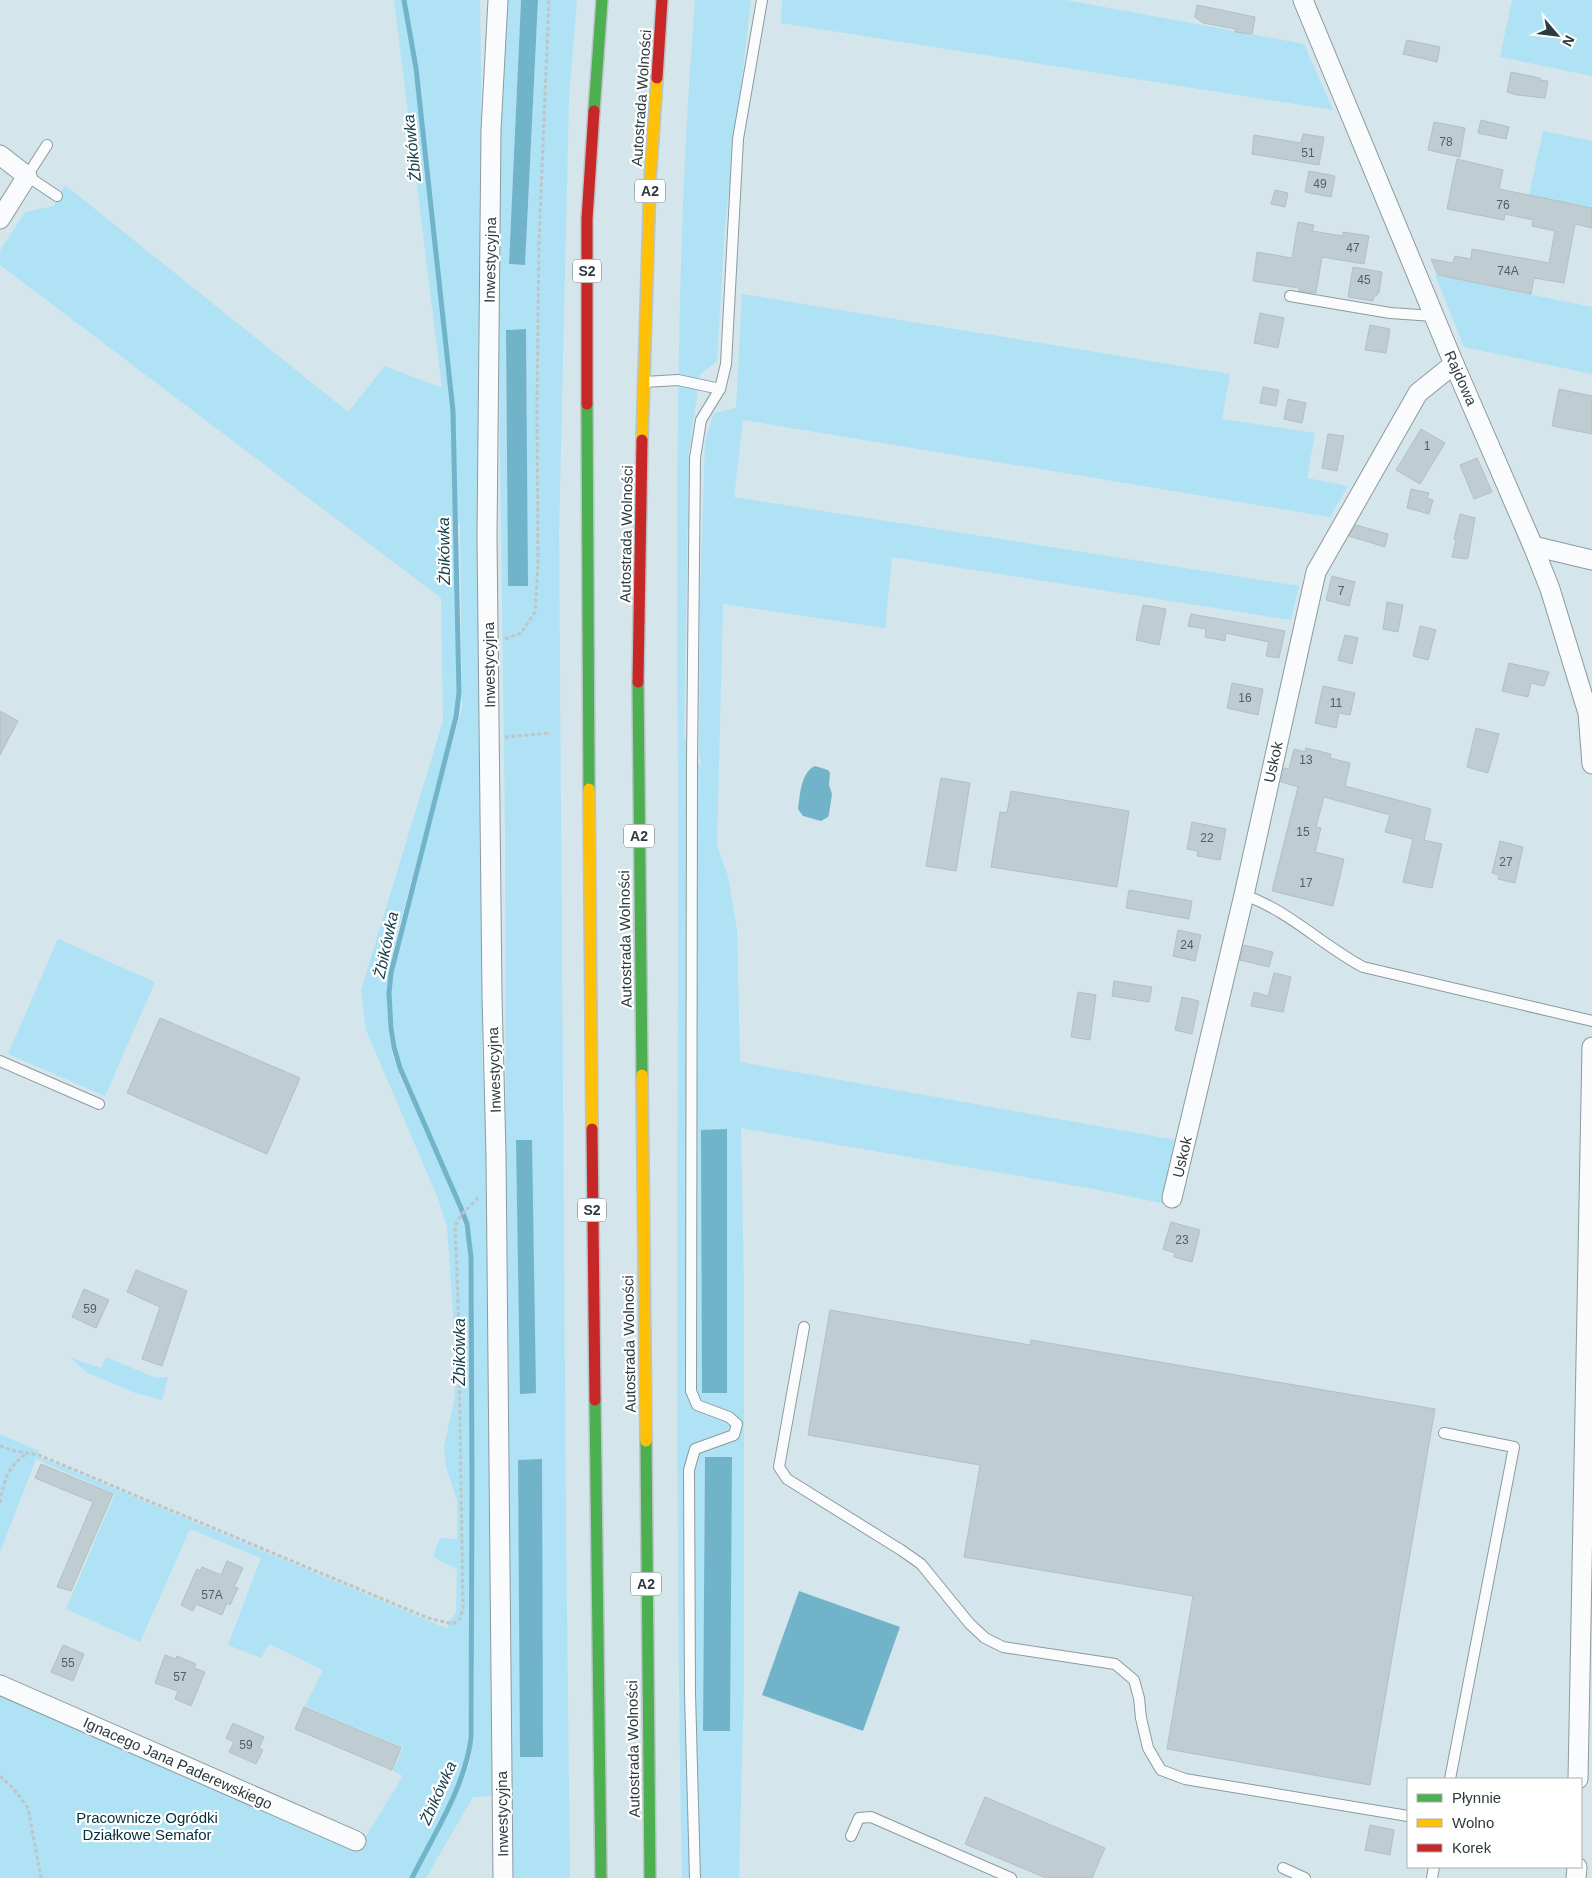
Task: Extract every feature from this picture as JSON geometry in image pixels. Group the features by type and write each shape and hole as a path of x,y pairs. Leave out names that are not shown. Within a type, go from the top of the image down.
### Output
{"highway":[{"name":"S2","path":"601,1878 591,1100 587,219 602,0"},
{"name":"Autostrada Wolności","path":"650,1878 638,704 643,382 650,180 662,0"}],"street":[{"name":"Inwestycyjna","path":"498,0 491,140 487,537 492,995 496,1155 503,1878"},
{"name":"Rajdowa","path":"1304,0 1454,364 1550,589 1588,713 1592,764"},
{"path":"0,155 27,176 0,219"},
{"name":"Uskok","path":"1172,1198 1244,895 1316,572 1418,393 1454,364"},
{"path":"1533,546 1592,560"},
{"path":"1578,1778 1592,1047"},
{"name":"Ignacego Jana Paderewskiego","path":"0,1685 356,1841"}],"lane":[{"path":"695,1878 690,1693 689,1470 695,1449 734,1435 738,1424 729,1416 697,1405 691,1391 692,763 695,458 701,420 720,389 726,364 738,139 762,0"},
{"path":"47,145 27,176 57,196"},
{"path":"1290,296 1390,313 1434,316"},
{"path":"643,382 678,380 720,389"},
{"path":"1244,895 1265,902 1344,957 1363,967 1592,1021"},
{"path":"0,1061 99,1104"},
{"path":"804,1327 779,1466 787,1479 921,1564 969,1623 985,1638 1003,1647 1114,1664 1134,1680 1148,1748 1161,1770 1185,1779 1407,1816"},
{"path":"1444,1433 1514,1447 1450,1778"},
{"path":"851,1836 859,1818 871,1817 1011,1878"},
{"path":"1283,1868 1305,1878"}],"path":[{"path":"504,640 521,633 535,612 538,564 539,241 550,0"},
{"path":"490,738 552,733"},
{"path":"0,1446 15,1452 39,1455 428,1618 453,1624 460,1620 463,1608 455,1226 460,1216 466,1210"},
{"path":"0,1503 1,1493 13,1464 28,1453"},
{"path":"0,1776 12,1787 28,1808 41,1878"}],"green space":[{"name":"Pracownicze Ogródki Działkowe Semafor","path":"394,0 480,0 478,459 483,535 482,1055 486,1133 494,1796 473,1797 426,1878 414,1878 465,1777 470,1763 474,1723 473,1265 470,1228 466,1213 404,1073 396,1045 391,993 395,962 462,707 460,523 454,524 457,708 395,942 390,969 388,1025 392,1053 397,1068 454,1194 468,1245 472,1537 467,1746 461,1778 411,1878 0,1878 0,1691 360,1849 403,1776 393,1771 403,1748 305,1706 323,1670 269,1644 261,1658 228,1645 261,1558 190,1529 140,1642 66,1609 115,1494 36,1459 0,1552 0,1434 39,1451 37,1456 448,1629 449,1621 456,1613 457,1569 433,1557 440,1538 457,1539 457,1500 446,1467 444,1447 455,1396 453,1310 447,1227 439,1201 366,1030 361,990 443,721 441,598 0,265 0,251 25,212 54,206 65,185 348,412 385,366 442,388"},
{"path":"503,0 521,0 509,264 525,265 538,0 577,0 569,98 559,533 570,1878 511,1878 505,826 497,216","holes":["526,329 528,586 508,586 506,330"]},
{"path":"695,0 751,0 725,225 717,361 700,375 689,450 684,737 702,769 699,752 700,600 705,442 714,413 736,408 742,294 1230,374 1222,419 1315,433 1307,478 1348,486 1330,517 743,420 734,497 1299,586 1291,620 892,557 885,628 723,604 717,846 728,876 737,930 740,1062 1176,1140 1166,1204 1094,1189 741,1128 744,1288 744,1682 739,1878 682,1878 677,1241 677,536 680,321 688,107","holes":["702,1130 727,1130 727,1393 702,1393","705,1457 730,1731 703,1731"]},
{"path":"782,0 1066,0 1304,44 1333,110 781,23"},
{"path":"1512,0 1592,0 1592,76 1500,57"},
{"path":"1543,131 1592,141 1592,208 1529,195"},
{"path":"1435,275 1592,307 1592,374 1464,347"},
{"path":"58,939 155,982 105,1096 8,1054"},
{"path":"106,1357 156,1378 168,1377 162,1400 135,1393 86,1372 71,1358 101,1368"}],"shaded area":[{"path":"521,0 538,0 525,265 509,264"},
{"path":"526,329 528,586 508,586 506,330"},
{"path":"815,766 828,770 830,773 829,785 832,794 829,814 828,817 821,821 803,816 798,809 804,779 810,769"},
{"path":"727,1129 727,1393 702,1393 701,1130"},
{"path":"516,1140 532,1140 536,1393 520,1394"},
{"path":"705,1457 732,1457 730,1731 703,1731"},
{"path":"542,1459 543,1757 520,1757 518,1460"},
{"path":"799,1591 900,1627 863,1731 762,1695"}],"building":[{"path":"1197,5 1255,17 1252,34 1235,32 1236,29 1203,23 1195,17"},
{"path":"1407,40 1440,47 1437,62 1403,54"},
{"path":"1511,72 1548,81 1545,98 1507,92"},
{"path":"1481,120 1509,127 1506,139 1478,133"},
{"path":"1434,122 1465,128 1460,157 1428,150"},
{"path":"1303,134 1324,137 1319,165 1252,154 1254,135 1301,143"},
{"path":"1457,159 1503,170 1499,189 1592,208 1592,228 1575,224 1564,283 1534,278 1531,294 1438,275 1431,259 1453,263 1455,256 1471,259 1472,249 1549,263 1555,231 1532,226 1533,220 1505,214 1504,220 1447,209"},
{"path":"1309,171 1335,176 1331,197 1305,192"},
{"path":"1275,190 1288,193 1285,207 1271,204"},
{"path":"1298,222 1314,225 1312,231 1343,236 1343,232 1369,236 1364,264 1322,257 1316,293 1299,291 1299,288 1253,281 1257,252 1292,258"},
{"path":"1353,267 1382,272 1379,293 1377,293 1377,296 1374,296 1373,301 1348,297"},
{"path":"1260,313 1284,318 1278,348 1254,343"},
{"path":"1370,325 1390,329 1386,353 1365,350"},
{"path":"1263,387 1279,390 1276,406 1260,403"},
{"path":"1559,389 1592,396 1592,434 1552,426"},
{"path":"1288,399 1306,403 1302,423 1284,419"},
{"path":"1421,429 1445,443 1420,484 1396,470"},
{"path":"1328,434 1344,436 1337,471 1322,468"},
{"path":"1477,458 1492,492 1474,499 1460,465"},
{"path":"1411,489 1429,493 1427,498 1433,500 1429,514 1407,508"},
{"path":"1460,514 1475,518 1468,558 1466,559 1452,557"},
{"path":"1356,525 1388,534 1385,547 1349,536"},
{"path":"1332,576 1355,582 1349,606 1326,600"},
{"path":"1387,602 1403,605 1398,632 1383,629"},
{"path":"1143,605 1166,609 1159,645 1136,640"},
{"path":"1191,614 1285,631 1279,658 1266,656 1269,642 1226,633 1225,641 1205,637 1206,629 1188,626"},
{"path":"1420,626 1436,630 1428,660 1413,656"},
{"path":"1345,635 1358,638 1352,664 1338,660"},
{"path":"1509,663 1549,672 1544,686 1531,683 1528,697 1502,691"},
{"path":"1232,683 1263,689 1258,715 1227,708"},
{"path":"1323,686 1355,693 1350,715 1339,713 1336,728 1315,723"},
{"path":"0,711 18,721 0,755"},
{"path":"1476,728 1499,734 1488,773 1467,767"},
{"path":"1306,748 1331,754 1330,758 1350,763 1345,786 1431,809 1424,840 1442,844 1432,888 1403,882 1413,839 1385,832 1390,815 1324,797 1316,827 1321,828 1315,852 1344,859 1333,906 1272,891 1298,787 1281,782 1284,768 1289,769 1294,749 1305,752"},
{"path":"941,778 970,783 956,871 926,866"},
{"path":"1011,791 1129,811 1117,887 991,867 1000,812 1007,813"},
{"path":"1192,822 1226,829 1220,860 1197,856 1198,851 1187,849"},
{"path":"1500,841 1523,847 1515,883 1498,879 1499,875 1492,873"},
{"path":"1129,890 1192,901 1189,919 1126,908"},
{"path":"1178,930 1201,935 1195,961 1173,956"},
{"path":"1244,945 1273,952 1269,967 1240,960"},
{"path":"1274,973 1291,977 1283,1012 1251,1006 1254,992 1268,996"},
{"path":"1114,981 1152,987 1149,1002 1112,996"},
{"path":"1078,992 1096,995 1090,1040 1071,1037"},
{"path":"1182,997 1199,1001 1192,1034 1175,1030"},
{"path":"160,1018 300,1078 267,1154 127,1093"},
{"path":"1171,1222 1200,1230 1192,1262 1174,1257 1175,1253 1163,1249"},
{"path":"136,1270 187,1291 162,1366 142,1359 160,1307 127,1292"},
{"path":"84,1289 109,1300 96,1328 72,1317"},
{"path":"830,1310 1030,1345 1031,1340 1435,1409 1370,1785 1167,1749 1193,1596 964,1557 980,1465 808,1435"},
{"path":"41,1464 113,1494 71,1591 57,1587 93,1502 35,1478"},
{"path":"227,1561 243,1568 234,1587 238,1588 230,1605 227,1603 222,1615 196,1604 193,1611 181,1605 197,1569 200,1571 202,1567 221,1575"},
{"path":"63,1645 84,1654 73,1681 51,1672"},
{"path":"165,1655 176,1659 177,1656 196,1664 194,1668 205,1672 191,1706 175,1699 178,1691 155,1683"},
{"path":"304,1707 401,1748 392,1770 295,1729"},
{"path":"233,1723 264,1737 259,1748 263,1750 256,1764 229,1752 234,1742 226,1738"},
{"path":"985,1797 1105,1848 1092,1878 1046,1878 965,1844"},
{"path":"1370,1825 1394,1830 1390,1855 1365,1850"}],"waterway":[{"name":"Żbikówka","path":"404,0 416,68 453,411 459,693 456,717 391,973 389,993 391,1028 400,1068 467,1224 471,1257 472,1486 471,1737 468,1755 456,1791 412,1878"}],"traffic: fast":[{"path":"594,111 602,0"},
{"path":"587,404 589,789"},
{"path":"638,682 642,1075"},
{"path":"595,1400 601,1878"},
{"path":"646,1441 650,1878"}],"traffic: slow":[{"path":"642,440 650,181 657,78"},
{"path":"589,789 592,1129"},
{"path":"642,1075 646,1441"}],"traffic: jam":[{"path":"657,78 662,0"},
{"path":"587,404 587,219 594,111"},
{"path":"638,682 642,440"},
{"path":"592,1129 595,1400"}]}
